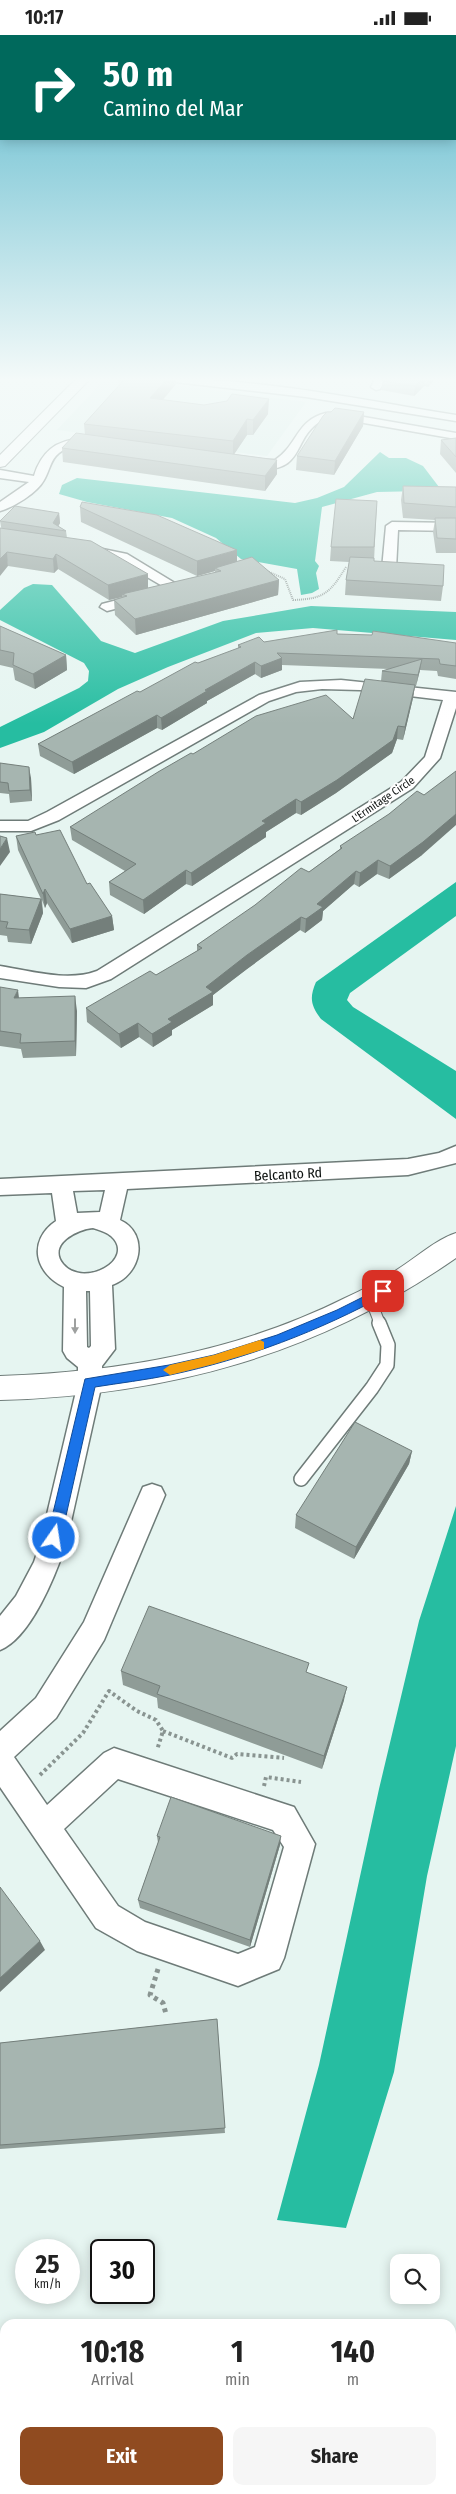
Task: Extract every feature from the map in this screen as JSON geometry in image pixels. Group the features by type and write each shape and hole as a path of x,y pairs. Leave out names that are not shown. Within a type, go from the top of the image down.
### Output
{"street":[{"path":"0,507 19,494"},
{"path":"389,569 392,526 456,527"},
{"path":"68,547 115,554 176,588"},
{"path":"346,567 407,569"},
{"path":"107,607 193,583"},
{"name":"L'Ermitage Circle","path":"0,826 31,826 53,817 264,698 290,689 304,686 333,685 454,697 432,758 408,785 104,975 86,982 60,981 0,972"},
{"name":"Belcanto Rd","path":"0,1187 408,1167 444,1160 456,1154"},
{"path":"108,1223 118,1181"},
{"path":"61,1184 68,1225"},
{"path":"95,1219 108,1223 118,1228 126,1236 129,1247 128,1257 122,1268 113,1276 101,1281 75,1282 63,1277 54,1270 49,1261 48,1251 51,1241 68,1225 81,1220 95,1219"},
{"path":"0,1388 90,1373 169,1370 214,1359 280,1339 341,1313 396,1284 456,1243"},
{"path":"0,1637 26,1605 46,1565 90,1373 103,1349 101,1281"},
{"path":"75,1282 75,1351 90,1373"},
{"path":"0,1751 46,1708 94,1631 152,1495"},
{"path":"0,1761 107,1917 137,1935 238,1970 268,1958 300,1844 283,1818 114,1763 46,1827"}],"lane":[{"path":"301,1479 372,1388 387,1365 388,1345 370,1298"}],"path":[{"path":"260,569 283,576 293,600 318,599 325,596 333,589 346,567"},
{"path":"22,1793 83,1733 109,1691 126,1700 142,1717 156,1720 163,1731 232,1758 237,1754 284,1758"},
{"path":"146,1773 163,1731"},
{"path":"166,1945 150,1995 163,2003 166,2014"}],"shaded area":[{"path":"59,494 214,494 295,503 327,494 371,494 322,507 315,561 319,566 316,573 319,589 312,593 301,595 297,569 241,559 216,538 172,518 87,502"},
{"path":"33,584 52,585 101,641 135,653 223,621 311,606 456,612 456,640 313,628 256,633 168,667 118,689 44,732 0,748 0,727 79,688 88,681 89,671 84,663 0,620 0,610 24,588"},
{"path":"456,882 456,916 350,993 347,1000 353,1007 456,1071 456,1119 321,1019 313,1006 312,993 316,982"},
{"path":"456,1506 456,1746 427,1876 394,2072 346,2228 277,2220 319,2065 379,1789 419,1621"}],"building":[{"path":"403,494 456,494 456,507 404,503"},
{"path":"336,499 377,501 374,547 331,547"},
{"path":"82,502 157,515 237,550 197,561 80,507"},
{"path":"15,506 59,513 53,523 66,531 0,521"},
{"path":"435,518 456,518 456,539 437,538"},
{"path":"0,528 91,541 148,574 108,585 56,554 53,559 7,552 0,559"},
{"path":"252,557 279,580 135,619 114,600 127,596 122,594 221,571 215,568"},
{"path":"350,557 374,558 374,561 444,565 443,586 346,580"},
{"path":"0,626 66,655 33,674 13,665 14,653 0,650"},
{"path":"337,630 337,634 372,635 373,631 456,643 456,666 440,664 439,659 277,653 282,658 261,666 255,662 205,690 207,691 161,718 157,715 72,762 38,744 195,662 198,663 241,647 238,645 259,637 264,642"},
{"path":"422,659 418,675 382,671"},
{"path":"365,679 415,685 405,727 398,726 393,740 337,780 301,802 296,799 262,821 266,823 191,873 186,870 143,900 109,882 136,864 70,827 158,772 191,753 193,754 256,716 326,695 353,719"},
{"path":"0,763 29,767 30,790 9,791 8,783 0,782"},
{"path":"456,771 456,814 423,842 390,866 378,860 360,873 356,871 317,904 323,907 306,919 301,917 247,955 206,987 213,992 168,1019 172,1022 152,1034 138,1023 119,1034 86,1008 150,971 156,975 202,948 197,945 255,905 301,868 309,872 342,848 340,846 389,814 417,791 424,795"},
{"path":"60,830 87,884 90,883 112,916 70,929 45,889 43,894 16,836 35,832 36,835"},
{"path":"0,836 7,838 0,849"},
{"path":"0,894 41,899 29,930 6,928 8,922 0,921"},
{"path":"0,987 18,990 14,998 75,996 75,1041 20,1043 21,1034 0,1031"},
{"path":"355,1422 412,1451 356,1547 296,1515"},
{"path":"149,1606 309,1663 306,1672 347,1687 324,1756 157,1694 160,1686 121,1671"},
{"path":"171,1797 281,1836 250,1940 138,1900 160,1837 157,1836"},
{"path":"0,1887 40,1941 0,1978"},
{"path":"217,2019 225,2128 0,2145 0,2043"}],"slow traffic":[{"path":"170,1370 260,1345"}],"route":[{"path":"54,1538 90,1383 169,1370 214,1359 280,1339 341,1313 383,1291"}]}
